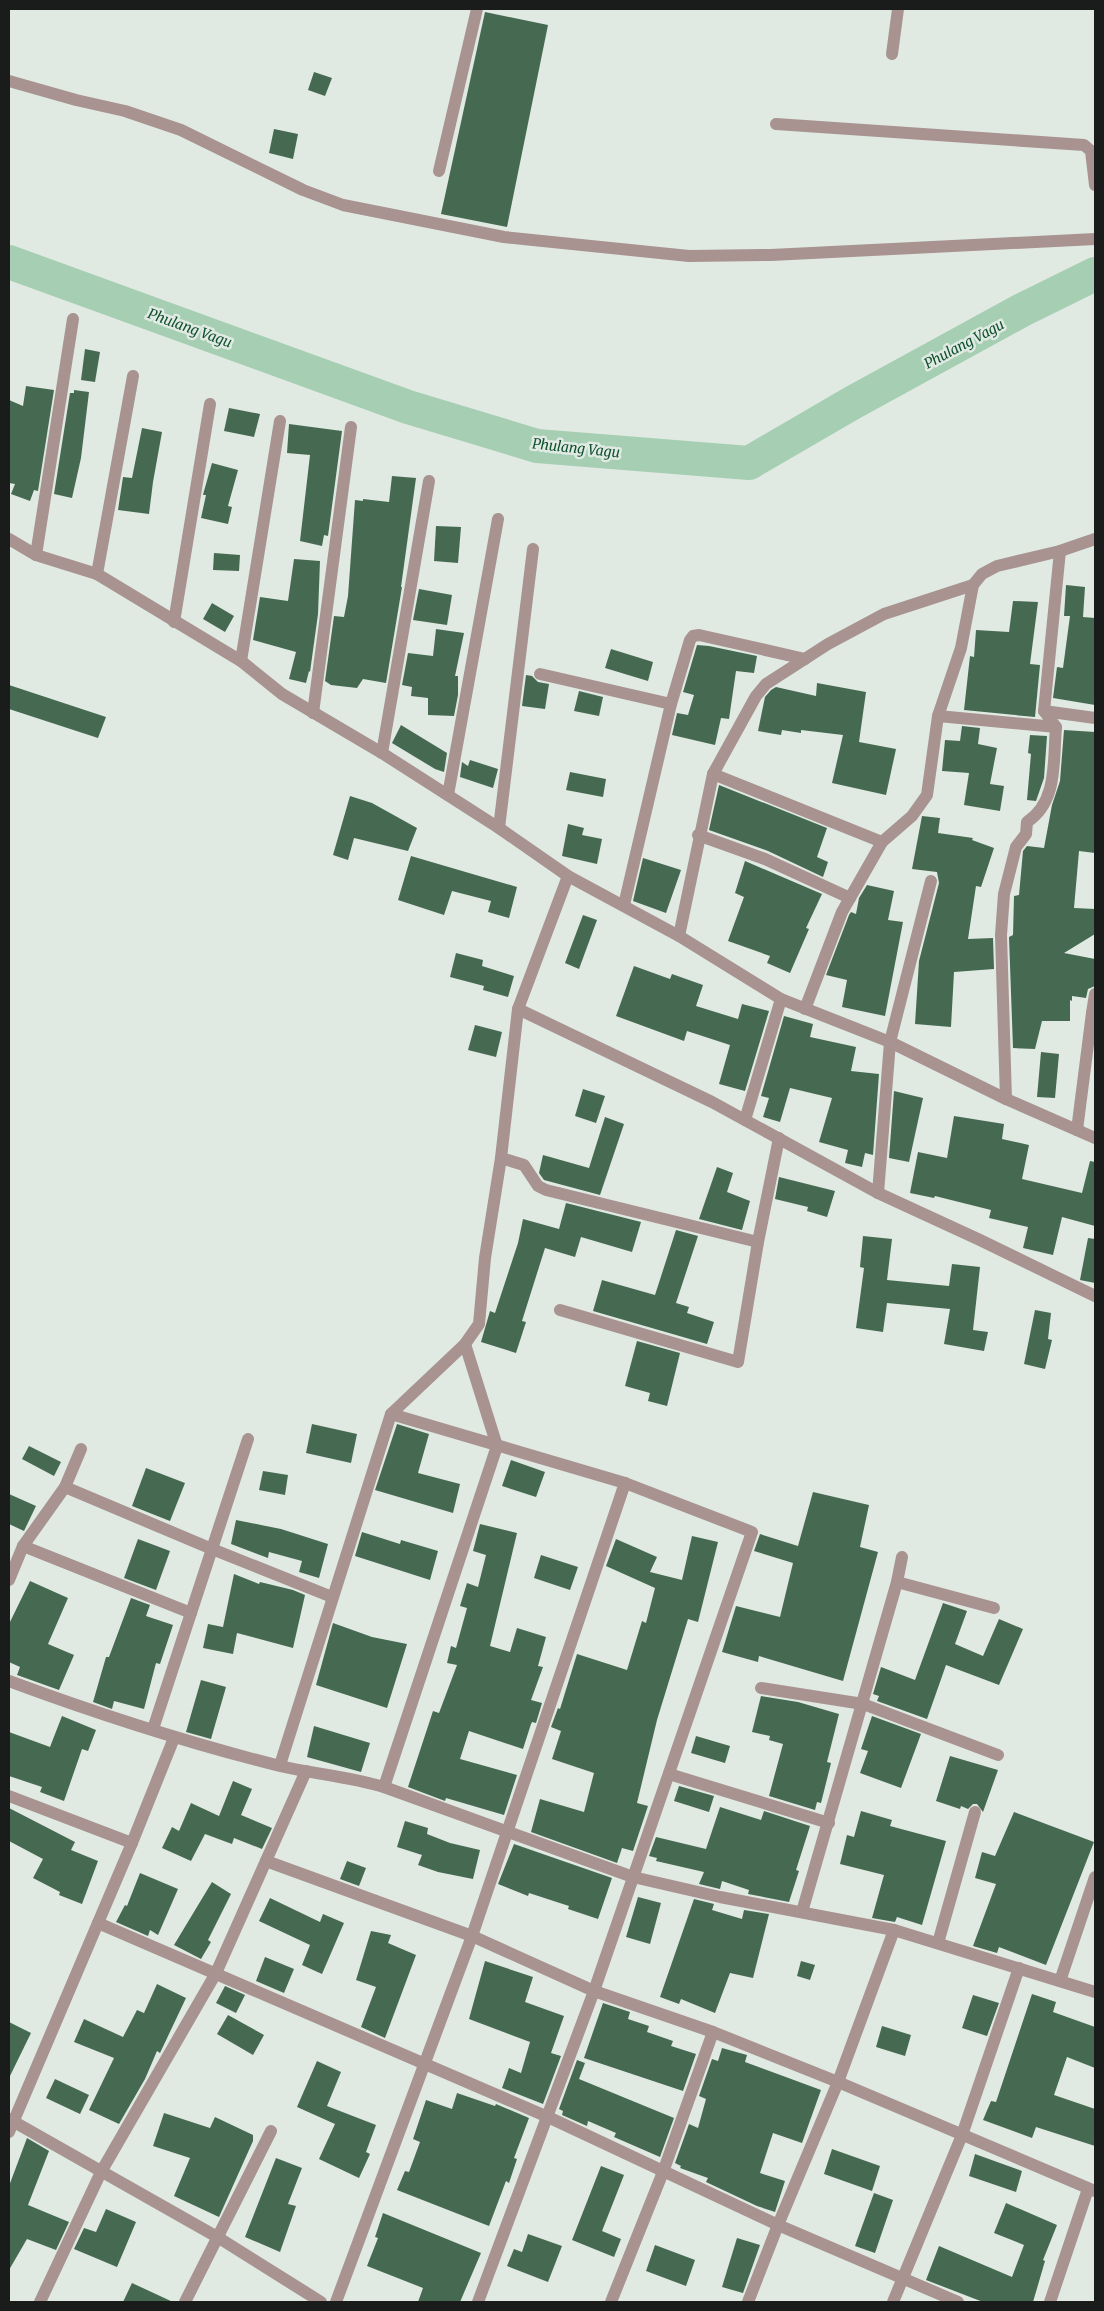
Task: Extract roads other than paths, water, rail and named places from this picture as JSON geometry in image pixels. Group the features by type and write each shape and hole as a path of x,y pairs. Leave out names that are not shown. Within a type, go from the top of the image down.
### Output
{"street":[{"path":"438,172 477,9"},
{"path":"892,54 898,9"},
{"path":"9,82 125,111 181,130 303,190 343,205 504,237 689,256 771,255 1095,239"},
{"path":"776,124 1084,145 1092,151 1095,185"},
{"path":"36,554 73,319"},
{"path":"97,574 133,376"},
{"path":"174,622 210,404"},
{"path":"241,661 280,422"},
{"path":"313,713 351,427"},
{"path":"382,753 429,481"},
{"path":"448,795 498,518"},
{"path":"9,539 36,554 97,574 241,661 282,694 382,753 500,828 568,876 679,936 780,999 890,1042 1006,1099 1095,1138"},
{"path":"805,1009 842,912 882,842 912,816 927,795 938,716 961,648 973,585 982,574 997,566 1095,539"},
{"path":"500,828 533,549"},
{"path":"1006,1099 1001,935 1004,894 1016,847 1026,834 1027,822 1037,815 1050,797 1056,727 1044,711 1060,550"},
{"path":"679,936 698,835 713,774 756,696 766,684 884,614 973,585"},
{"path":"624,905 671,704 690,640 693,636 699,635 806,659"},
{"path":"540,674 671,704"},
{"path":"1044,711 1095,718"},
{"path":"938,716 1056,727"},
{"path":"713,774 882,842"},
{"path":"698,835 765,859 850,898"},
{"path":"280,1765 391,1414 465,1344 479,1324 485,1258 501,1158 518,1009 568,876"},
{"path":"878,1194 890,1042 931,881"},
{"path":"1077,1130 1095,994"},
{"path":"745,1120 780,999"},
{"path":"518,1009 745,1120 878,1194 980,1240 1095,1296"},
{"path":"560,1310 738,1362 758,1242 779,1138"},
{"path":"501,1158 524,1165 538,1186 546,1190 758,1242"},
{"path":"384,1787 497,1446 465,1344"},
{"path":"391,1414 625,1483 752,1532 594,1991 478,2302"},
{"path":"153,1729 248,1439"},
{"path":"9,1580 23,1546 65,1487 81,1449"},
{"path":"336,2302 472,1936 625,1483"},
{"path":"65,1487 212,1549 332,1596"},
{"path":"23,1546 191,1612"},
{"path":"802,1912 863,1704 897,1582 902,1557"},
{"path":"897,1582 994,1608"},
{"path":"9,1681 82,1708 153,1729 174,1738 306,1771 362,1780 633,1877 720,1897 894,1930 1095,1992"},
{"path":"761,1688 863,1704 998,1755"},
{"path":"174,1738 132,1843 10,2124 102,2172 219,2238 321,2302"},
{"path":"40,2302 102,2172 216,1972 306,1771"},
{"path":"668,1774 828,1823"},
{"path":"9,1796 132,1843"},
{"path":"938,1943 975,1812"},
{"path":"266,1861 472,1936 594,1991 713,2032 838,2082 1092,2190 1050,2302"},
{"path":"1060,1981 1095,1877"},
{"path":"98,1923 216,1972 548,2117 778,2225 958,2302"},
{"path":"748,2302 838,2082 894,1930"},
{"path":"892,2302 962,2135 1019,1968"},
{"path":"611,2302 663,2172 713,2032"},
{"path":"186,2302 271,2130"}],"waterway":[{"name":"Phulang Vagu","path":"9,262 408,407 537,446 749,463 852,403 1022,310 1095,274"}]}
